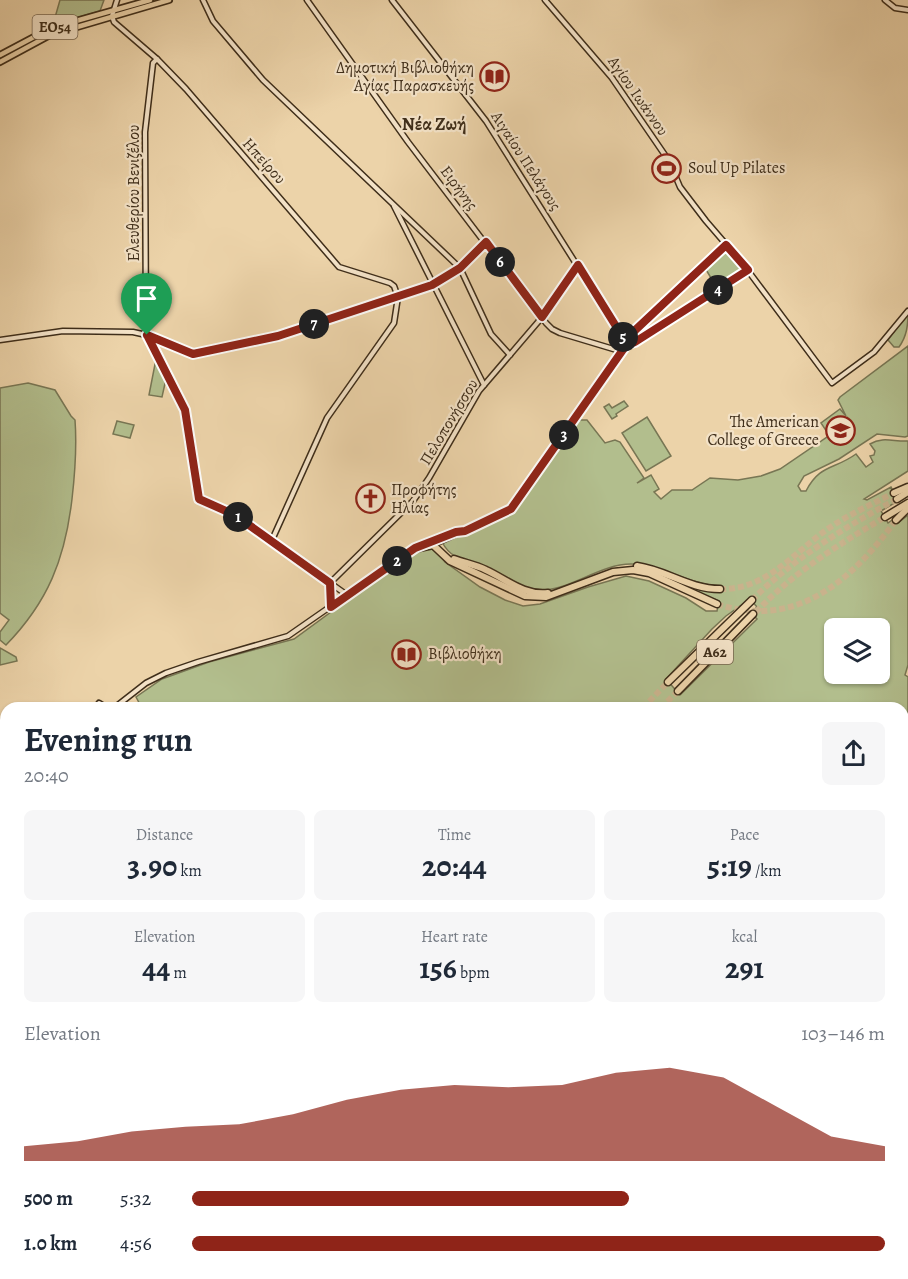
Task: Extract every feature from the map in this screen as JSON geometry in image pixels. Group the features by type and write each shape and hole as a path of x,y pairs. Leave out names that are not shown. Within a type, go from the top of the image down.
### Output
{"highway":[{"path":"908,487 896,496 908,492"},
{"path":"885,517 908,503"},
{"path":"896,520 908,508"},
{"path":"414,549 437,544"},
{"path":"437,544 448,557 485,570 533,593 549,592 612,568 628,566 651,569 700,588 720,589"},
{"path":"437,544 446,559 510,591 530,597 550,596 613,572 633,570 650,573 717,604"},
{"name":"Α62","path":"668,682 752,600"},
{"name":"Α62","path":"678,691 753,614"}],"main road":[{"name":"ΕΟ54","path":"0,62 50,35 150,0"},
{"name":"ΕΟ54","path":"0,55 51,28 169,0"}],"street":[{"path":"114,14 117,0"},
{"path":"203,0 213,21 263,80 460,268 491,334 510,355"},
{"name":"Ειρήνης","path":"307,0 408,142 552,329 620,351"},
{"name":"Αιγαίου Πελάγους","path":"392,0 486,121 627,344"},
{"name":"Αγίου Ιωάννου","path":"545,0 596,57 669,161 680,187 748,270 832,383 874,352 908,311"},
{"path":"885,0 895,8 908,10"},
{"name":"Ηπείρου","path":"114,14 118,25 157,59 189,93 339,267 390,283 399,297"},
{"name":"Ελευθερίου Βενιζέλου","path":"157,59 153,63 145,132 144,202 150,337 185,410 199,499 235,515 272,540"},
{"path":"392,203 484,385"},
{"path":"0,340 63,330 133,332 193,354 278,336 432,285 460,268 486,242"},
{"path":"437,544 509,510 516,504 627,344 630,335 726,245"},
{"name":"Πελοπονήσσου","path":"330,583 414,501 484,385 542,317 578,265"},
{"path":"627,344 635,342 748,270"},
{"path":"347,595 272,540 327,418 394,323 399,297"},
{"path":"122,702 166,673 288,636 414,549"},
{"path":"337,576 338,589"},
{"path":"330,583 331,607"}],"green space":[{"path":"60,0 104,0 100,11 55,24"},
{"path":"725,248 742,269 717,288 705,268"},
{"path":"908,312 904,339 899,347 894,347 888,340"},
{"path":"908,346 908,436 877,434 839,459 804,476 798,486 801,491 806,491 811,482 822,472 856,454 866,467 873,462 870,456 874,455 875,451 870,444 884,440 908,441 908,471 864,499 867,500 891,487 898,501 881,511 888,523 895,518 899,522 908,515 908,665 905,675 908,677 908,702 139,702 136,697 162,679 209,662 294,639 402,560 426,548 435,548 445,562 480,587 523,606 540,604 626,576 649,581 686,598 706,611 717,611 719,601 687,588 687,586 721,592 720,586 697,582 654,567 619,565 558,588 534,590 514,583 484,566 455,556 442,542 514,509 578,420 587,420 605,443 615,440 620,442 644,478 637,483 651,475 659,489 654,492 661,499 672,490 692,490 710,478 738,480 761,476 780,469 846,424 847,418 827,432 821,423 840,409 846,416 838,400 840,397","holes":["750,599 757,607 751,613 757,619 680,695 666,679 712,629"]},
{"path":"156,359 166,379 162,397 149,395"},
{"path":"28,383 55,390 75,420 74,479 65,541 52,578 33,612 6,645 0,640 0,632 9,620 0,613 0,388"},
{"path":"624,401 628,406 612,419 604,407 609,404 612,408"},
{"path":"647,417 671,456 646,471 622,433"},
{"path":"117,421 134,425 130,438 113,434"},
{"path":"0,648 16,657 17,661 0,665"}],"tunnel":[{"path":"720,589 737,588 766,577 829,528 894,493"},
{"path":"752,600 802,557 897,499"},
{"path":"756,612 801,572 885,517"},
{"path":"717,604 746,610 773,610 797,605 841,580 861,562 896,520"},
{"path":"649,702 668,682"},
{"path":"667,702 678,691"}],"place":[{"name":"Δημοτική Βιβλιοθήκη Αγίας Παρασκευής","path":"495,77"},
{"name":"Soul Up Pilates","path":"667,168"},
{"name":"The American College of Greece","path":"840,431"},
{"name":"Προφήτης Ηλίας","path":"370,499"},
{"name":"Βιβλιοθήκη","path":"407,654"}],"district":[{"name":"Νέα Ζωή","path":"434,124"}],"route":[{"path":"147,335 185,410 199,499 235,515 330,583 331,607 415,548 456,532 465,531 511,509 627,344 635,342 683,313 748,270 726,245 630,335 627,344 578,265 542,317 486,242 455,272 426,288 278,336 193,354 147,335"}]}
